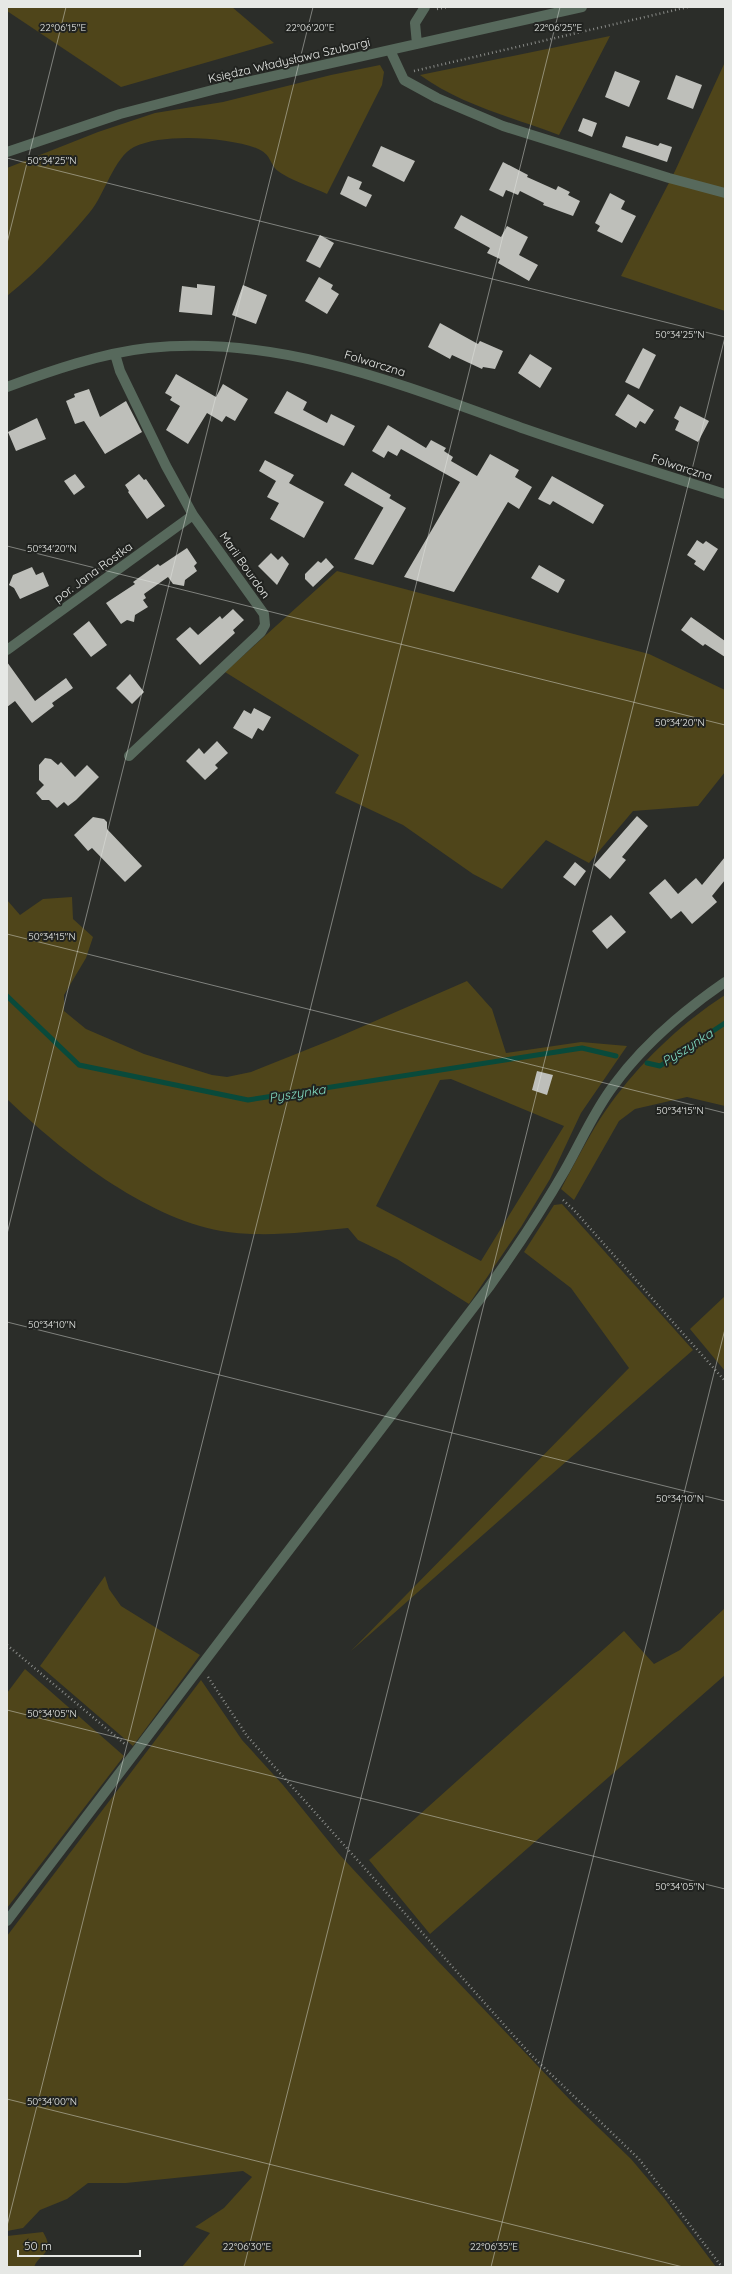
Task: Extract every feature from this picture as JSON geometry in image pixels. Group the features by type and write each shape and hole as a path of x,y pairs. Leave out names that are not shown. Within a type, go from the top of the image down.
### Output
{"street":[{"path":"417,44 415,23 425,7"},
{"name":"Księdza Władysława Szubargi","path":"7,152 120,114 220,88 582,7"},
{"path":"390,50 399,74 412,85 437,98 503,126 661,176 725,193"},
{"name":"Folwarczna","path":"7,387 38,376 115,354 147,348 195,345 233,346 298,355 351,369 551,438 725,494"},
{"name":"Marii Bourdon","path":"115,354 123,378 166,466 193,515 264,614 265,625 261,632 129,756"},
{"name":"por. Jana Rostka","path":"7,650 193,515"},
{"path":"7,1922 489,1287 553,1191 613,1086 638,1055 700,999 725,982"}],"path":[{"path":"399,74 688,7"},
{"path":"553,1191 573,1209 725,1381"},
{"path":"7,1644 136,1753"},
{"path":"202,1667 247,1736 531,2055 639,2159 722,2267"}],"shaded area":[{"path":"7,7 232,7 274,43 121,87 7,11"},
{"path":"610,36 559,135 487,110 452,94 420,75"},
{"path":"725,62 725,311 621,276 675,171"},
{"path":"380,65 384,72 382,85 327,194 282,174 275,168 265,153 261,150 243,144 194,138 177,138 146,143 134,147 127,152 115,168 90,212 51,256 7,296 7,168 98,132 155,113 223,102 331,75"},
{"path":"337,571 649,654 725,690 725,772 698,806 633,811 589,863 546,840 502,889 473,874 403,825 335,793 359,755 225,672"},
{"path":"72,897 73,919 93,937 86,958 64,995 64,1011 86,1029 144,1054 212,1075 227,1077 251,1072 336,1038 467,981 492,1009 506,1053 581,1042 627,1046 581,1113 550,1179 521,1227 469,1304 397,1259 358,1240 348,1228 284,1234 237,1233 221,1231 192,1223 163,1212 106,1180 53,1140 7,1099 7,900 20,915 43,899","holes":["451,1079 564,1126 481,1261 376,1206 440,1080"]},
{"path":"725,995 725,1106 687,1097 635,1109 619,1121 574,1200 561,1189 595,1127 608,1108 637,1071 653,1054 688,1022"},
{"path":"562,1204 693,1350 351,1651 629,1368 571,1288 524,1252 554,1205"},
{"path":"725,1296 725,1371 690,1329"},
{"path":"105,1576 109,1589 121,1606 200,1655 133,1746 40,1666"},
{"path":"725,1608 725,1675 430,1934 369,1860 624,1631 654,1664 680,1650"},
{"path":"25,1669 124,1756 7,1908 7,1693"},
{"path":"201,1680 242,1740 283,1785 339,1854 436,1959 573,2103 631,2159 664,2198 716,2267 182,2267 210,2233 195,2227 224,2208 252,2177 243,2171 126,2183 88,2183 67,2199 40,2210 23,2228 7,2231 7,1936"},
{"path":"43,2232 47,2239 47,2249 34,2267 7,2267 7,2236"}],"building":[{"path":"615,71 640,81 629,107 605,97"},
{"path":"676,75 702,85 693,109 667,99"},
{"path":"583,118 597,123 592,137 578,131"},
{"path":"626,136 658,146 660,143 672,147 667,162 622,147"},
{"path":"381,146 415,161 404,182 372,166"},
{"path":"503,162 528,175 527,177 556,190 558,186 570,192 568,195 580,201 573,216 543,205 544,203 520,191 518,195 506,190 503,197 489,190"},
{"path":"348,176 362,182 359,189 372,195 366,207 340,194"},
{"path":"610,193 625,201 621,209 636,216 622,243 597,231 600,226 595,223"},
{"path":"461,215 501,237 507,226 528,237 519,255 538,265 529,281 498,263 500,259 487,253 490,248 454,228"},
{"path":"320,235 334,243 320,268 306,261"},
{"path":"319,277 333,285 331,289 339,294 327,314 305,301"},
{"path":"197,284 215,286 212,315 179,312 182,286 197,288"},
{"path":"243,285 267,295 256,324 232,315"},
{"path":"440,323 478,344 480,341 503,351 495,369 483,367 482,369 452,355 450,359 428,347"},
{"path":"643,348 656,355 639,389 625,382"},
{"path":"530,354 552,368 540,388 518,373"},
{"path":"176,374 216,397 223,384 248,399 235,421 226,416 222,422 207,413 188,444 166,430 180,406 170,400 172,397 165,393"},
{"path":"89,389 100,417 126,401 142,432 105,454 84,421 75,424 66,401 75,397 74,394"},
{"path":"287,391 307,402 303,410 327,423 331,414 355,426 344,446 274,413"},
{"path":"628,394 654,410 645,424 640,421 636,428 615,415"},
{"path":"680,406 709,421 698,442 675,430 679,421 674,418"},
{"path":"37,418 46,439 16,451 8,432"},
{"path":"388,425 426,448 431,440 446,448 444,451 453,457 451,461 477,476 490,454 519,470 515,477 532,487 519,509 508,502 454,592 404,577 460,482 401,449 397,456 388,451 384,458 372,451"},
{"path":"265,460 294,475 289,483 324,502 304,538 270,519 279,503 267,497 276,481 259,471"},
{"path":"352,472 391,495 384,508 344,485"},
{"path":"75,474 85,487 74,495 64,481"},
{"path":"139,474 144,480 146,479 165,506 147,519 128,492 129,491 125,485"},
{"path":"552,476 604,505 593,524 553,501 550,505 538,499"},
{"path":"389,498 406,508 373,565 354,559"},
{"path":"697,540 703,544 706,541 718,549 704,571 694,564 696,561 687,555"},
{"path":"187,548 197,563 194,566 197,571 185,580 184,586 173,584 168,577 144,594 146,598 143,600 148,607 135,615 134,622 127,620 121,624 106,603 135,584 133,582 158,564 160,566"},
{"path":"271,553 278,560 282,556 289,564 277,585 258,566"},
{"path":"326,558 334,567 313,587 305,579 305,574 318,561 321,563"},
{"path":"539,565 565,580 558,593 531,578"},
{"path":"32,567 36,575 43,572 49,586 20,599 14,588 9,585 13,575"},
{"path":"233,609 244,620 233,630 235,633 200,665 176,639 190,627 198,635 220,616 222,619"},
{"path":"691,617 725,641 725,657 705,644 703,646 681,630"},
{"path":"89,621 107,645 91,657 73,634"},
{"path":"7,662 35,701 66,678 73,688 52,703 54,706 32,723 15,701 7,707"},
{"path":"130,674 144,692 132,704 116,688"},
{"path":"254,708 271,717 263,731 258,728 252,739 233,728 244,710 251,714"},
{"path":"217,741 228,753 215,765 218,768 205,780 186,761 199,748 204,754"},
{"path":"45,758 51,759 58,765 61,762 75,777 87,765 99,777 68,806 64,802 57,808 49,800 42,800 36,793 44,785 39,780 39,765"},
{"path":"637,816 648,826 622,857 626,860 610,879 594,865"},
{"path":"93,817 104,819 107,822 107,829 142,866 125,882 92,848 88,851 74,835"},
{"path":"725,857 725,880 712,896 717,902 692,924 681,911 671,919 649,893 665,879 678,894 696,878 702,885"},
{"path":"575,862 586,871 575,886 563,877"},
{"path":"611,915 626,932 607,949 592,931"},
{"path":"537,1071 553,1075 547,1095 532,1090"}],"waterway":[{"name":"Pyszynka","path":"7,996 79,1065 248,1100 582,1048 616,1056"},
{"name":"Pyszynka","path":"647,1063 660,1066 725,1023"}]}
